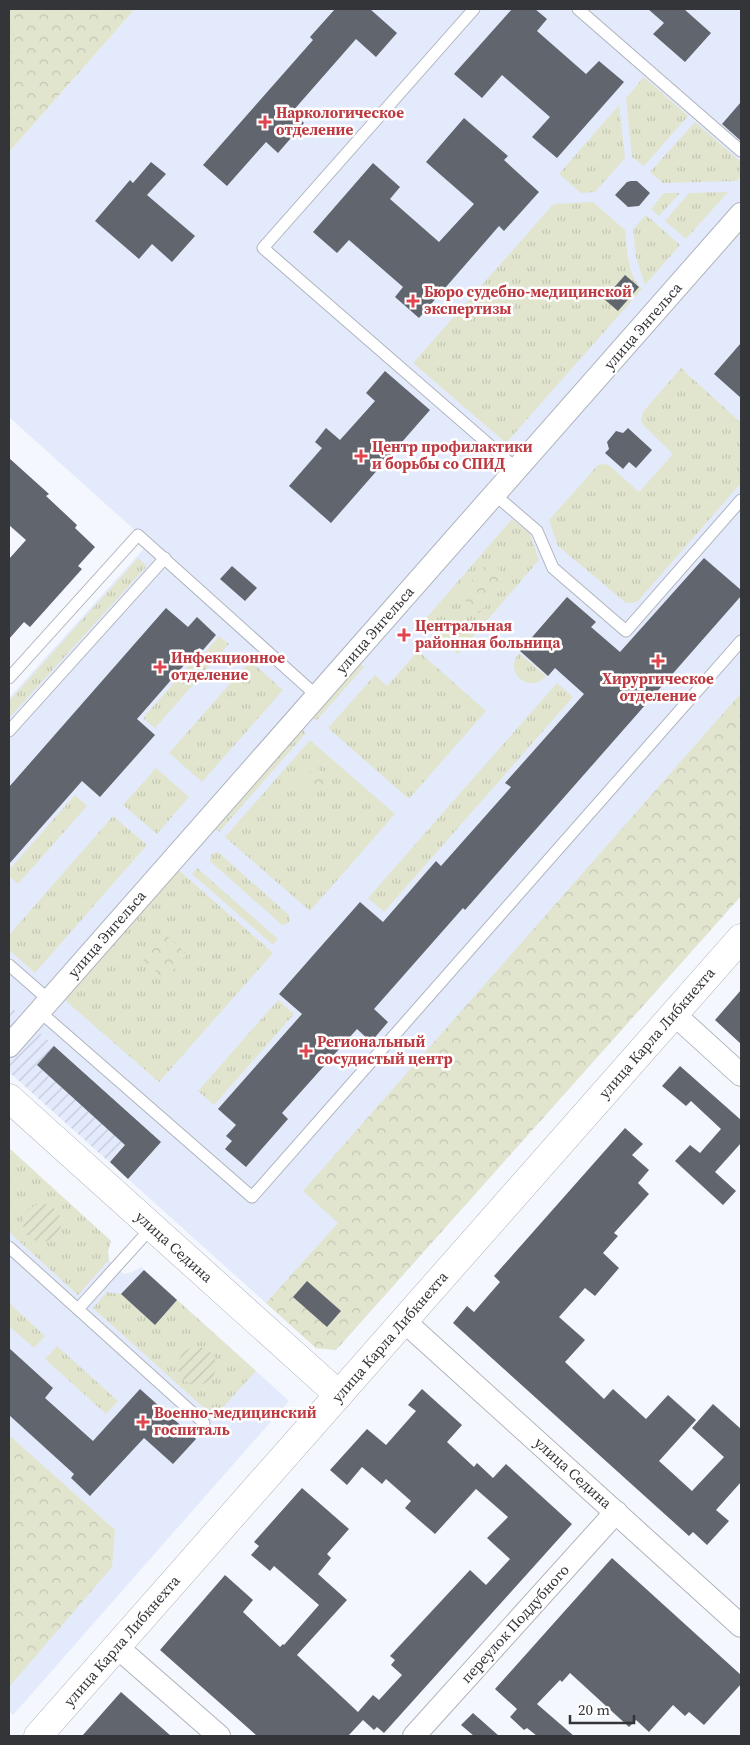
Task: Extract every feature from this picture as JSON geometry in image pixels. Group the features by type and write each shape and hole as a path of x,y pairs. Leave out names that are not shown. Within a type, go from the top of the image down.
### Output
{"street":[{"name":"улица Энгельса","path":"9,1046 741,214"},
{"name":"улица Карла Либкнехта","path":"38,1736 741,938"},
{"path":"674,1014 741,1075"},
{"name":"улица Седина","path":"9,1098 338,1395"},
{"name":"улица Седина","path":"404,1321 741,1626"},
{"name":"переулок Поддубного","path":"414,1736 616,1512"},
{"path":"117,1647 219,1736"}],"lane":[{"path":"474,9 263,248 517,468"},
{"path":"578,9 741,151"},
{"path":"494,494 537,531 553,568 626,632 741,500"},
{"path":"9,678 138,535 317,696"},
{"path":"9,731 165,558"},
{"path":"9,965 44,1005 252,1197 741,641"},
{"path":"78,1309 152,1227"},
{"path":"9,1247 204,1423"}],"shaded area":[{"name":"Центральная районная больница","path":"135,9 741,9 741,896 336,1350 316,1348 128,1179 161,1142 9,1005 9,698 149,543 9,417 9,152"},
{"path":"9,1005 161,1142 128,1179 9,1072"},
{"path":"9,1148 111,1241 108,1251 111,1263 124,1274 141,1267 289,1401 13,1715 9,1711"}],"green space":[{"path":"9,9 135,9 9,152"},
{"path":"644,77 688,116 644,166 632,157 626,98"},
{"path":"619,105 625,158 595,192 581,193 559,174"},
{"path":"695,122 741,162 741,176 737,181 663,183 650,172"},
{"path":"728,192 686,239 665,221 689,193"},
{"path":"664,193 680,193 659,216 651,209"},
{"path":"593,202 625,230 627,253 633,277 642,289 506,443 413,363 554,204"},
{"path":"646,215 680,245 645,285 636,257 633,229"},
{"path":"681,368 741,423 741,483 638,601 626,603 558,546 549,520 598,465 609,465 639,492 673,454 643,425 641,419 643,412"},
{"path":"512,519 530,534 539,560 458,654 422,623"},
{"path":"138,558 147,566 9,718 9,701"},
{"path":"489,561 510,579 479,613 459,595"},
{"path":"219,636 229,644 155,728 143,718 200,653 203,655"},
{"path":"418,651 486,711 409,799 328,728 375,675 387,686"},
{"path":"519,653 546,676 540,681 533,683 520,679 514,668"},
{"path":"355,659 364,667 316,721 307,714"},
{"path":"250,661 283,690 202,782 169,753"},
{"path":"557,683 573,697 384,912 368,898"},
{"path":"741,693 741,896 336,1350 316,1348 266,1303 338,1223 303,1191"},
{"path":"298,726 306,733 219,832 211,824"},
{"path":"310,740 395,814 310,911 225,837"},
{"path":"315,766 329,778 315,794 301,782"},
{"path":"156,768 189,797 157,834 123,805"},
{"path":"75,795 87,806 18,884 9,876 9,870"},
{"path":"113,816 147,845 35,973 9,950 9,935"},
{"path":"218,852 290,916 289,923 282,925 210,861 211,854"},
{"path":"174,866 273,953 159,1082 60,996"},
{"path":"197,868 278,939 273,945 192,874"},
{"path":"166,935 187,954 165,980 143,960"},
{"path":"278,1000 294,1014 214,1105 198,1091"},
{"path":"9,1148 111,1241 108,1251 109,1260 78,1295 9,1232"},
{"path":"42,1204 55,1210 61,1223 55,1236 42,1242 29,1236 23,1223 29,1210"},
{"path":"107,1292 121,1294 155,1325 177,1300 256,1371 214,1417 93,1308"},
{"path":"9,1303 45,1336 34,1348 9,1326"},
{"path":"57,1346 118,1401 106,1414 45,1359"},
{"path":"197,1347 210,1353 216,1366 210,1379 197,1385 184,1379 178,1366 184,1353"},
{"path":"9,1435 115,1530 112,1567 9,1687"}],"building":[{"path":"335,9 370,9 397,33 376,57 356,39 292,112 304,123 278,153 266,142 227,186 203,165 313,40 310,37"},
{"path":"512,9 535,9 547,19 537,31 586,74 599,61 624,82 557,158 532,137 550,117 502,75 482,98 454,74"},
{"path":"648,9 684,9 711,33 685,62 653,34 664,23"},
{"path":"741,102 741,141 722,124"},
{"path":"464,118 508,156 504,160 539,192 504,231 499,226 419,318 395,297 403,287 349,240 337,253 313,232 373,163 400,187 390,199 439,242 474,204 426,162"},
{"path":"151,162 166,174 147,195 195,236 172,262 152,244 139,259 95,221 130,180 133,183"},
{"path":"637,181 650,193 639,206 628,207 615,195 627,182"},
{"path":"625,275 639,287 618,311 604,299"},
{"path":"741,343 741,398 714,374"},
{"path":"385,371 430,410 331,523 289,486 322,448 315,442 326,428 340,440 375,401 366,393"},
{"path":"628,428 652,450 636,468 629,462 623,469 605,453 609,449 607,442 616,431 623,433"},
{"path":"9,458 49,494 46,496 77,525 75,528 95,547 78,566 82,569 30,627 24,622 9,639 9,559 26,540 9,525"},
{"path":"704,558 741,590 741,596 465,910 463,908 374,1009 388,1022 371,1042 357,1029 282,1113 288,1119 246,1167 225,1149 232,1141 226,1136 236,1125 218,1109 302,1014 279,994 360,902 383,922 436,861 441,866 511,787 505,783 584,694 555,668 548,676 520,651 567,597 596,622 591,627 620,652"},
{"path":"232,566 257,588 245,601 220,579"},
{"path":"166,608 188,627 197,617 216,635 203,650 199,648 137,719 155,735 100,797 82,781 9,864 9,787"},
{"path":"741,990 741,1044 715,1020"},
{"path":"54,1046 161,1142 128,1179 110,1162 125,1145 37,1065"},
{"path":"680,1066 741,1120 741,1143 715,1172 736,1191 723,1205 675,1161 690,1145 700,1153 721,1129 691,1101 686,1106 662,1086"},
{"path":"625,1128 643,1144 632,1155 649,1170 638,1183 649,1194 614,1233 618,1236 603,1253 619,1268 595,1296 585,1288 559,1317 585,1340 565,1362 604,1399 613,1389 646,1419 668,1395 696,1420 659,1461 692,1491 724,1457 692,1428 713,1404 741,1429 741,1482 716,1510 729,1521 707,1545 693,1532 689,1536 453,1323 467,1306 474,1312 500,1282 494,1276"},
{"path":"144,1270 177,1300 155,1325 121,1294"},
{"path":"307,1281 341,1311 327,1327 293,1297"},
{"name":"Военно-медицинский госпиталь","path":"9,1348 53,1388 45,1398 93,1441 140,1389 196,1439 173,1464 144,1438 90,1496 71,1478 74,1474 9,1415"},
{"path":"422,1389 462,1425 447,1442 474,1467 477,1463 493,1478 506,1464 572,1524 384,1733 377,1727 374,1730 363,1720 348,1736 257,1736 160,1650 225,1575 253,1600 243,1612 280,1647 284,1645 319,1605 274,1566 270,1571 251,1555 259,1546 254,1542 302,1488 349,1529 327,1554 331,1558 318,1574 347,1600 297,1655 358,1712 373,1695 379,1700 402,1675 391,1665 395,1660 390,1656 470,1570 486,1585 510,1559 487,1538 508,1517 476,1489 435,1534 405,1508 411,1501 386,1479 382,1484 362,1467 347,1485 330,1470 367,1429 386,1445 416,1411 408,1405"},
{"path":"612,1558 741,1675 741,1684 704,1725 689,1712 685,1716 673,1705 649,1732 636,1720 629,1727 570,1673 562,1682 560,1680 537,1704 574,1736 537,1736 527,1728 524,1730 510,1717 517,1709 495,1689"},
{"path":"121,1692 171,1736 82,1736"},
{"path":"473,1713 499,1736 474,1736 461,1725"}],"place":[{"name":"Наркологическое отделение","path":"265,122"},
{"name":"Бюро судебно-медицинской экспертизы","path":"413,301"},
{"name":"Центр профилактики и борьбы со СПИД","path":"361,456"},
{"name":"Центральная районная больница","path":"404,635"},
{"name":"Хирургическое отделение","path":"658,661"},
{"name":"Инфекционное отделение","path":"160,667"},
{"name":"Региональный сосудистый центр","path":"306,1051"},
{"name":"Военно-медицинский госпиталь","path":"143,1422"}]}
